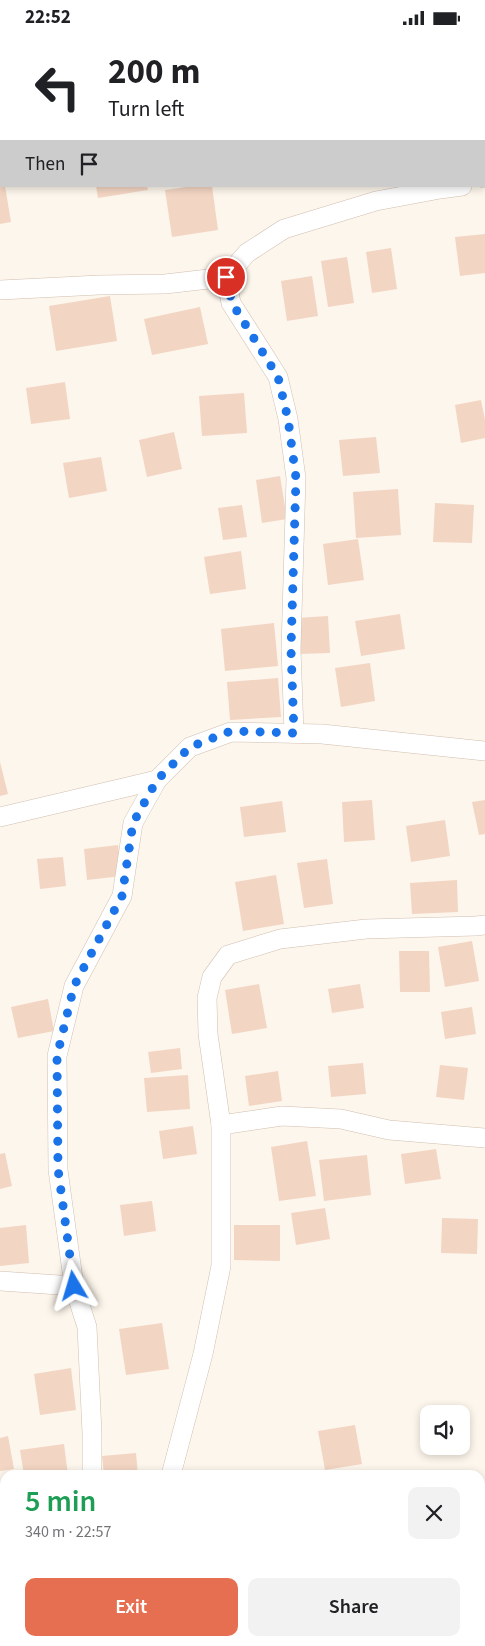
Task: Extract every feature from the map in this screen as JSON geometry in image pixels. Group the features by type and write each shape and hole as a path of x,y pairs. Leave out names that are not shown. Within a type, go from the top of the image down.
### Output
{"street":[{"path":"0,291 98,285 165,284 226,277 247,253 284,229 376,201 455,187"},
{"path":"226,277 232,303 278,377 289,429 296,478 291,649 294,733"},
{"path":"92,1470 87,1327 74,1286 58,1169 57,1056 74,986 122,896 133,823 157,780 190,747 231,731 322,734 485,751"},
{"path":"0,817 157,780"},
{"path":"172,1470 203,1354 221,1266 221,1125 208,1034 206,998 212,977 228,955 280,939 366,929 485,925"},
{"path":"221,1125 282,1116 341,1119 389,1130 485,1138"},
{"path":"0,1281 74,1286"}],"building":[{"path":"0,187 5,187 11,222 0,224"},
{"path":"96,187 147,187 148,190 98,198"},
{"path":"186,187 212,187 218,230 172,237 165,190"},
{"path":"485,234 485,273 460,276 455,237"},
{"path":"391,248 397,289 372,293 366,252"},
{"path":"347,257 354,303 328,307 321,261"},
{"path":"312,276 318,316 287,321 281,281"},
{"path":"110,296 117,341 56,351 49,306"},
{"path":"200,307 208,344 152,355 144,319"},
{"path":"65,382 70,419 31,424 26,388"},
{"path":"244,393 247,433 202,436 199,396"},
{"path":"481,400 485,420 485,438 461,443 455,405"},
{"path":"174,432 182,469 147,477 139,440"},
{"path":"376,437 380,473 343,476 339,440"},
{"path":"101,457 107,491 69,498 63,463"},
{"path":"280,476 287,519 262,523 256,480"},
{"path":"398,489 401,535 356,538 353,492"},
{"path":"435,503 474,505 472,543 433,542"},
{"path":"242,505 247,537 223,540 218,508"},
{"path":"358,539 364,580 328,585 323,544"},
{"path":"241,551 246,589 210,594 204,557"},
{"path":"400,614 405,649 361,656 355,621"},
{"path":"328,616 330,653 298,654 296,618"},
{"path":"274,623 278,666 225,671 221,629"},
{"path":"370,663 375,701 341,707 335,668"},
{"path":"278,678 281,717 230,720 227,682"},
{"path":"0,762 8,794 0,796"},
{"path":"372,800 375,840 344,842 342,802"},
{"path":"485,800 485,834 479,835 472,802"},
{"path":"282,801 286,832 244,837 240,807"},
{"path":"445,820 450,856 411,862 406,826"},
{"path":"118,845 122,876 87,880 84,849"},
{"path":"63,857 66,886 40,889 37,859"},
{"path":"327,859 333,904 304,908 297,863"},
{"path":"276,875 284,924 243,931 235,882"},
{"path":"457,880 458,912 412,914 410,883"},
{"path":"472,941 479,981 445,987 438,947"},
{"path":"399,951 429,951 430,992 400,992"},
{"path":"259,984 267,1028 232,1034 225,990"},
{"path":"360,984 364,1008 332,1013 328,989"},
{"path":"48,999 54,1031 18,1038 11,1007"},
{"path":"472,1007 476,1034 445,1039 441,1012"},
{"path":"180,1048 182,1069 151,1073 148,1052"},
{"path":"363,1063 366,1094 331,1097 328,1066"},
{"path":"440,1065 468,1068 464,1100 436,1097"},
{"path":"278,1071 282,1101 249,1106 245,1076"},
{"path":"188,1075 190,1109 147,1112 144,1078"},
{"path":"193,1126 197,1154 163,1159 159,1131"},
{"path":"307,1141 316,1196 279,1201 271,1147"},
{"path":"436,1149 441,1179 405,1184 401,1154"},
{"path":"5,1153 12,1186 0,1189 0,1154"},
{"path":"367,1155 371,1195 324,1201 319,1160"},
{"path":"152,1201 156,1231 124,1236 120,1205"},
{"path":"325,1208 330,1239 296,1245 291,1213"},
{"path":"442,1218 478,1219 477,1254 441,1253"},
{"path":"26,1225 29,1263 0,1266 0,1228"},
{"path":"234,1225 280,1225 280,1261 234,1260"},
{"path":"162,1323 169,1369 126,1375 119,1329"},
{"path":"71,1368 76,1410 40,1415 34,1374"},
{"path":"355,1425 362,1464 325,1470 318,1431"},
{"path":"8,1436 14,1469 0,1470 0,1438"},
{"path":"64,1444 67,1470 23,1470 20,1450"},
{"path":"136,1453 138,1470 103,1470 102,1456"}],"route":[{"path":"74,1286 58,1169 57,1056 74,986 122,896 133,823 157,780 190,747 231,731 294,733 291,649 296,478 288,419 278,377 232,303 226,277"}]}
